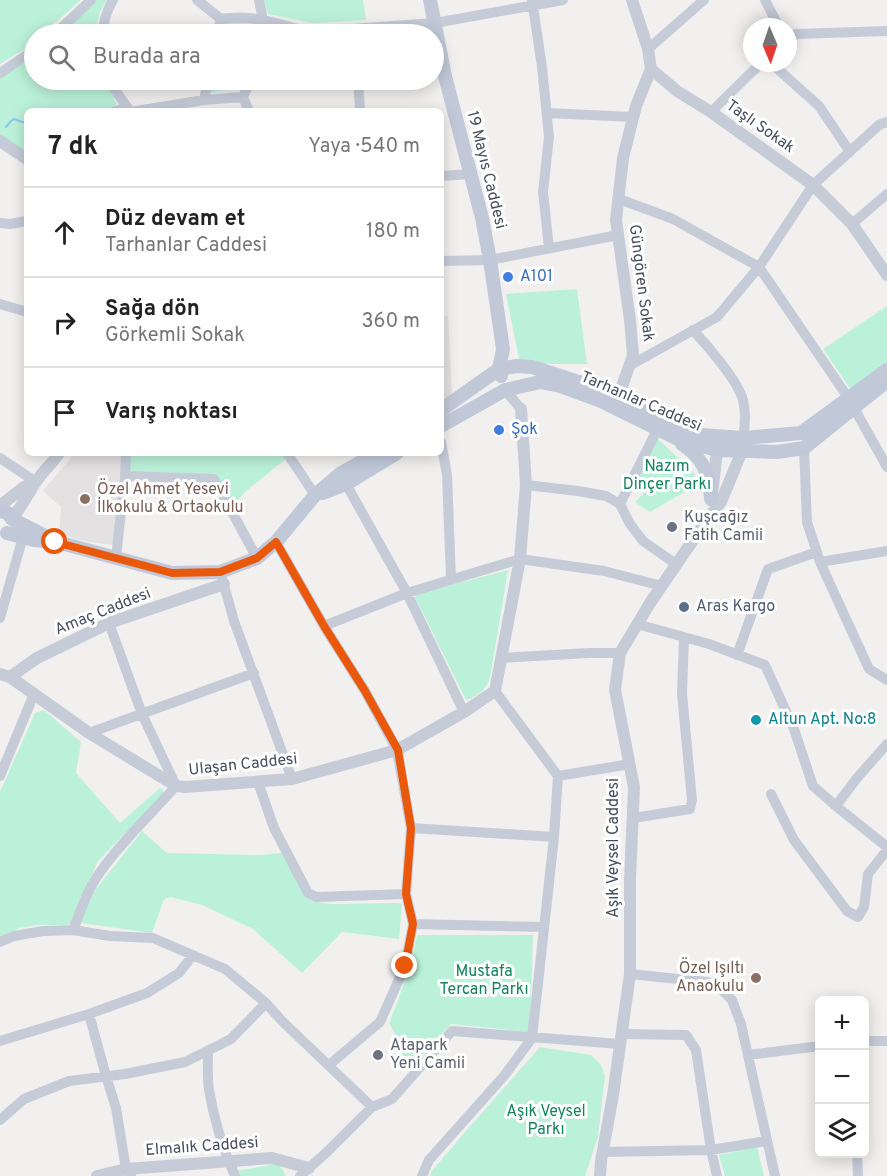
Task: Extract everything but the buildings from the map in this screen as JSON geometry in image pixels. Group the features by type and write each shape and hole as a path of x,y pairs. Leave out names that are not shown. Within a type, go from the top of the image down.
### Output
{"main road":[{"name":"19 Mayıs Caddesi","path":"430,0 435,23"},
{"name":"19 Mayıs Caddesi","path":"444,71 482,218 503,349"},
{"path":"503,349 517,366 524,385"},
{"path":"503,349 498,369 505,390"},
{"name":"Tarhanlar Caddesi","path":"444,408 498,369 517,366 532,367 619,395 686,430 718,443"},
{"name":"Tarhanlar Caddesi","path":"444,424 505,390 540,382 560,386 601,401 684,442 743,445 777,452 804,448 887,370"},
{"name":"Tarhanlar Caddesi","path":"743,445 801,433 887,381"},
{"path":"662,431 689,448 703,463 710,483 711,499"},
{"path":"3,534 57,542 172,573 222,578 257,558 276,542 315,495 341,473 372,456"},
{"path":"315,495 346,484 392,456"},
{"path":"0,511 8,513 12,519 57,542"},
{"path":"3,534 11,529 12,519"}],"street":[{"path":"66,24 91,0"},
{"path":"104,24 113,0"},
{"path":"197,0 221,19"},
{"path":"259,0 263,20"},
{"path":"426,24 532,3 563,0"},
{"path":"632,0 648,49 651,69"},
{"path":"648,49 704,0"},
{"path":"765,0 774,18"},
{"path":"532,3 542,67 549,137 543,192 549,248"},
{"path":"221,19 232,16 277,24"},
{"path":"220,24 221,19"},
{"path":"797,34 887,32"},
{"path":"0,73 24,57"},
{"name":"Taşlı Sokak","path":"651,69 677,91 711,112 813,185 852,224 887,275"},
{"name":"Güngören Sokak","path":"619,395 633,355 616,220 623,158 636,106 651,69"},
{"path":"711,112 752,72"},
{"path":"781,72 819,106 850,152"},
{"path":"115,90 127,108"},
{"path":"204,99 206,90"},
{"path":"246,90 243,97 248,108"},
{"path":"359,90 360,108"},
{"path":"152,108 204,99 243,97"},
{"path":"547,113 633,117"},
{"path":"629,366 717,316 759,267 813,185 879,125 887,122"},
{"path":"0,141 24,156"},
{"path":"444,176 471,174"},
{"path":"852,224 887,194"},
{"path":"619,199 673,219 759,267 852,403 887,467"},
{"path":"0,223 24,222"},
{"path":"444,261 490,260 618,235"},
{"path":"0,304 24,311"},
{"path":"693,330 708,346 743,399 745,427 743,445"},
{"path":"422,1176 429,1160 504,1076 532,1038 554,837 558,776 495,691 520,559 526,485 520,409 524,385"},
{"path":"505,390 520,409"},
{"path":"620,504 662,431"},
{"name":"Aşık Veysel Caddesi","path":"704,524 711,499 718,443"},
{"name":"Aşık Veysel Caddesi","path":"600,1176 630,974 630,879 634,787 615,690 620,653 676,564 721,502 743,445"},
{"path":"804,448 807,522 818,557 869,669 887,680"},
{"path":"12,519 36,482 57,456"},
{"path":"116,558 126,456"},
{"path":"289,456 315,495"},
{"path":"444,456 447,475 451,579"},
{"path":"0,458 36,482"},
{"path":"125,476 214,479 257,558"},
{"path":"0,506 24,487 36,482"},
{"path":"346,484 407,593 464,712"},
{"path":"526,485 606,496 620,504 630,524 643,541 676,564"},
{"path":"0,618 23,537"},
{"path":"276,542 398,750 411,828 406,894 413,924 405,966 380,1022 329,1065"},
{"path":"737,655 768,569 818,557 887,551"},
{"path":"324,626 407,593 520,559 604,571 662,585"},
{"path":"222,578 234,621 292,779"},
{"name":"Amaç Caddesi","path":"5,676 109,623 222,578"},
{"path":"73,930 99,873 176,786 142,714 109,623"},
{"path":"637,624 709,644 765,665 794,729 813,786 887,849 868,874 864,907 858,917 847,911 794,840 771,794"},
{"path":"633,818 690,809 692,800 682,694 684,637"},
{"path":"501,658 620,653"},
{"path":"89,733 254,673"},
{"name":"Ulaşan Caddesi","path":"5,676 89,733 176,786 185,787 292,779 398,750 464,712 495,691"},
{"path":"0,776 34,694"},
{"path":"836,806 887,744"},
{"path":"558,776 630,764"},
{"path":"258,782 274,828 308,893 316,897 406,894"},
{"path":"411,828 554,837"},
{"path":"413,924 544,927"},
{"path":"0,942 14,936 43,931 73,930 110,936 153,938 225,969 266,1003 372,1107"},
{"path":"0,1041 89,1014 147,993 179,973 193,955"},
{"path":"630,974 707,982 721,989 732,1000 741,1024 775,1176"},
{"path":"0,1120 24,1100 69,1081 185,1062 231,1039 266,1003"},
{"path":"89,1014 116,1108 128,1172"},
{"path":"304,1172 372,1107 392,1099 452,1031 532,1038 621,1039 686,1035 696,1050 717,1176"},
{"path":"869,1041 887,1041"},
{"path":"748,1055 815,1048"},
{"path":"208,1051 208,1088 228,1161 236,1176"},
{"path":"602,1157 711,1150 766,1141"},
{"name":"Aşık Veysel Caddesi","path":"591,1176 602,1157"},
{"name":"Elmalık Caddesi","path":"97,1176 272,1158 304,1172"},
{"path":"857,1158 858,1176"}],"shaded area":[{"path":"444,316 448,316 452,395 444,399"},
{"name":"Özel Ahmet Yesevi İlkokulu & Ortaokulu","path":"71,456 122,456 113,545 89,542 59,534 61,507 43,491"}],"green space":[{"path":"0,0 81,0 53,24 24,24 24,49 0,64"},
{"path":"96,0 107,0 100,12 97,24 70,24"},
{"path":"264,0 363,0 366,20 313,23 268,14"},
{"path":"228,20 252,24 227,24"},
{"path":"24,61 24,90 110,90 117,105 110,108 24,108 24,152 0,135 0,78"},
{"path":"577,289 587,364 520,364 506,294"},
{"path":"887,306 887,363 851,390 823,349"},
{"name":"Nazım Dinçer Parkı","path":"657,438 693,472 700,483 650,512 635,502 648,489 636,476"},
{"path":"130,456 286,456 287,458 245,492 231,508 215,476 127,473"},
{"path":"508,570 490,678 481,692 466,700 415,597 417,594"},
{"path":"44,710 81,742 76,773 120,823 160,788 165,793 98,861 71,923 20,928 0,937 0,792 35,713"},
{"path":"142,831 167,853 260,855 282,853 302,890 311,901 331,904 402,904 399,939 342,932 302,973 253,929 202,905 171,897 164,899 152,933 81,923 96,889"},
{"name":"Mustafa Tercan Parkı","path":"417,935 533,935 530,1032 451,1024 420,1057 408,1062 402,1057 397,1037 389,1023 412,958"},
{"name":"Aşık Veysel Parkı","path":"540,1047 591,1055 601,1065 605,1076 598,1137 585,1176 430,1176 431,1172"},
{"path":"757,1147 764,1176 725,1176 719,1155"},
{"path":"276,1164 281,1167 286,1176 239,1176 236,1171"}],"waterway":[{"path":"6,127 14,119 24,122"}],"place":[{"name":"A101","path":"508,277"},
{"name":"Şok","path":"499,430"},
{"name":"Özel Ahmet Yesevi İlkokulu & Ortaokulu","path":"85,499"},
{"name":"Kuşcağız Fatih Camii","path":"672,527"},
{"name":"Aras Kargo","path":"684,607"},
{"name":"Altun Apt. No:8","path":"756,720"},
{"name":"Özel Işıltı Anaokulu","path":"756,978"},
{"name":"Atapark Yeni Camii","path":"378,1055"}],"route":[{"path":"55,542 172,573 220,572 257,558 276,542 398,750 411,828 406,894 413,924 405,966"}]}
